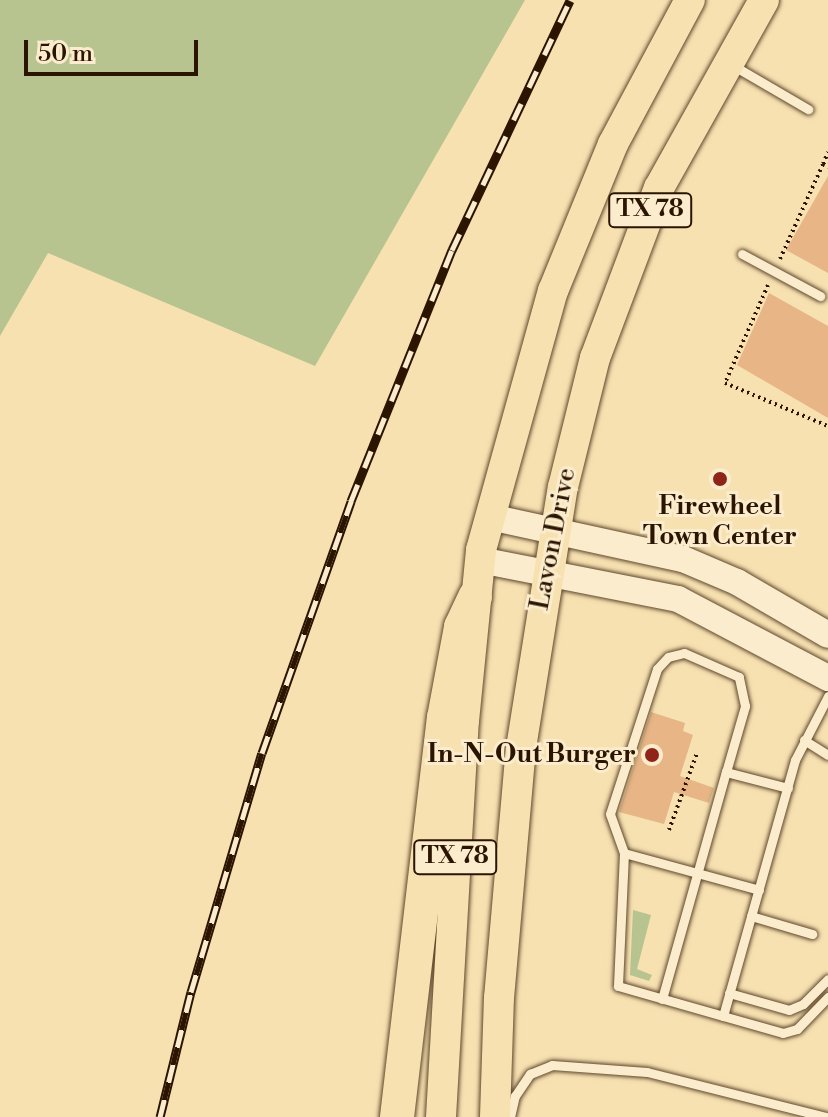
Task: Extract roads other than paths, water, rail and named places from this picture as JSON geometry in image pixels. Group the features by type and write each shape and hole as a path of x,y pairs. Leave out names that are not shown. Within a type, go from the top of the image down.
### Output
{"highway":[{"path":"397,1117 444,718 461,627 475,597"}],"main road":[{"name":"TX 78","path":"441,1117 475,597 480,560 553,291 613,144 690,0"},
{"name":"Lavon Drive","path":"495,1117 499,998 521,748 553,530 595,358 659,188 764,0"}],"street":[{"path":"490,517 683,559 737,582 828,635"},
{"path":"480,560 678,599 828,678"}],"lane":[{"path":"728,62 808,109"},
{"path":"742,254 820,296"},
{"path":"662,999 745,706 739,677 684,653 668,657 657,669 610,814 624,853 618,986 662,999 783,1033 797,1029 828,997"},
{"path":"723,1016 788,788 804,740 828,696"},
{"path":"804,740 828,755"},
{"path":"726,772 788,788"},
{"path":"624,853 759,890"},
{"path":"751,916 812,934"},
{"path":"729,993 789,1010 803,1004 828,979"},
{"path":"510,1117 515,1096 530,1074 552,1065 647,1072 826,1117"}],"railway":[{"path":"160,1117 191,992 262,753 351,501 452,250 570,0"}],"place":[{"name":"Firewheel Town Center","path":"720,479"},
{"name":"In-N-Out Burger","path":"652,755"}]}
